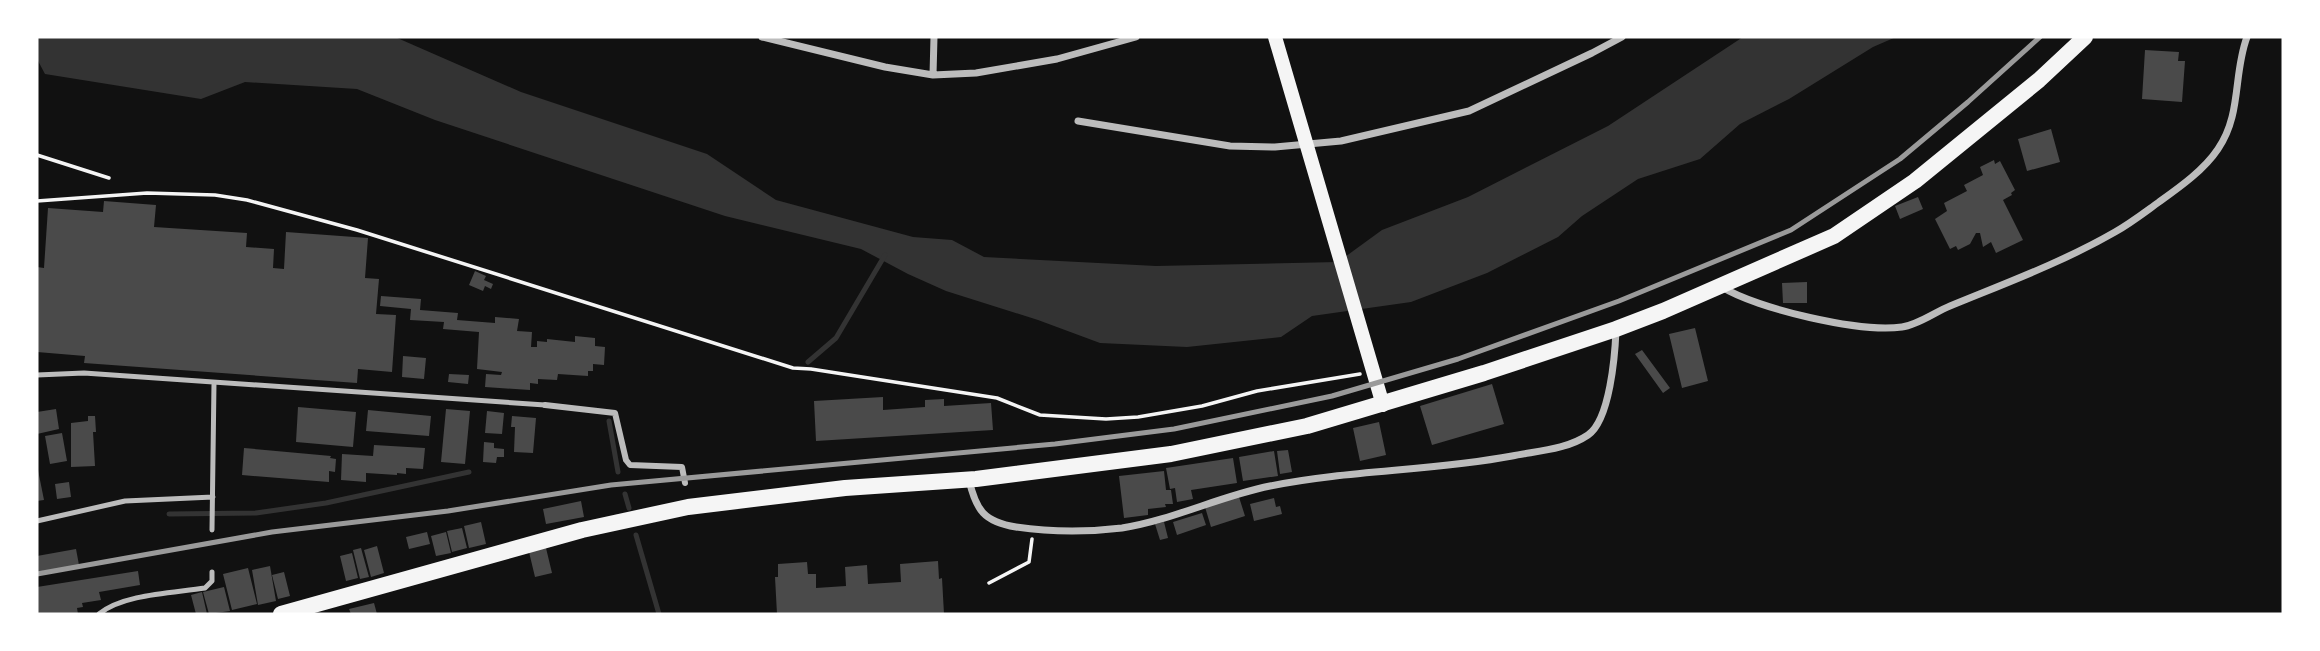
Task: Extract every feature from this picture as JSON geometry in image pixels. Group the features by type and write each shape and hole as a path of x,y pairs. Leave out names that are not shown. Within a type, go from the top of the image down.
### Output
{"main road":[{"path":"1275,37 1383,405"},
{"path":"281,614 582,530 688,507 845,488 969,480 1171,454 1307,426 1383,405 1616,329 1721,287 1834,236 1915,181 2039,80 2085,37"}],"street":[{"path":"762,37 775,38 885,67 933,75 976,73 1057,59 1136,37"},
{"path":"933,75 934,37"},
{"path":"1078,121 1230,146 1275,147 1341,141 1469,111 1622,37"},
{"path":"1721,287 1745,299 1792,314 1877,329 1904,327 2001,287 2116,232 2184,185 2218,150 2231,126 2237,99 2238,65 2247,37"},
{"path":"969,480 974,502 981,513 992,520 1015,527 1073,530 1120,528 1146,523 1235,494 1273,485 1491,460 1572,444 1591,433 1604,405 1613,374 1616,329"},
{"path":"545,405 615,412 629,465 682,467 685,483"}],"lane":[{"path":"37,375 83,373 545,405"},
{"path":"212,530 214,383"},
{"path":"37,521 125,501 213,497"},
{"path":"99,614 107,607 138,598 205,589 212,581 212,572"}],"path":[{"path":"37,155 109,178"},
{"path":"37,201 147,193 215,195 247,200 357,230 793,368 997,398 1040,415 1106,419 1138,417 1371,367"},
{"path":"989,583 1028,562 1032,554 1032,528"}],"shaded area":[{"path":"37,37 395,37 521,92 707,154 776,200 913,237 952,240 984,257 1156,266 1338,262 1382,230 1468,197 1608,126 1743,37 1896,37 1873,47 1789,99 1740,124 1700,159 1638,179 1582,216 1558,237 1487,273 1411,302 1312,316 1281,337 1187,347 1100,343 946,291 861,249 725,216 435,120 357,89 245,82 201,99 45,74 37,59"}],"building":[{"path":"2145,50 2179,52 2178,61 2185,61 2182,102 2142,99"},
{"path":"2051,129 2060,162 2027,171 2018,139"},
{"path":"1994,160 1995,164 2000,161 2015,190 2003,200 2023,240 1996,253 1991,242 1983,247 1980,233 1976,233 1970,244 1958,250 1956,246 1950,249 1935,219 1947,211 1944,203 1967,191 1964,185 1983,175 1980,167"},
{"path":"1918,197 1923,209 1900,219 1895,206"},
{"path":"104,201 156,205 154,227 247,233 246,247 274,249 273,268 284,269 286,232 368,238 365,278 379,279 376,314 396,315 392,372 358,369 357,383 84,363 85,356 37,352 37,267 44,268 48,208 103,212"},
{"path":"475,271 486,276 484,280 493,284 491,289 485,286 483,291 469,285"},
{"path":"1807,282 1807,303 1783,303 1782,283"},
{"path":"381,296 421,299 420,310 458,313 457,320 495,323 495,317 519,319 517,331 532,332 531,347 537,347 537,341 547,342 547,339 575,342 575,336 595,338 595,346 605,347 604,365 593,364 593,371 588,371 588,376 558,374 557,380 538,379 538,384 530,383 530,390 485,387 486,374 501,375 502,372 477,369 479,332 443,329 444,322 410,320 411,309 380,306"},
{"path":"1695,328 1708,381 1682,388 1669,334"},
{"path":"1642,350 1670,388 1663,393 1635,354"},
{"path":"403,356 426,358 424,379 402,377"},
{"path":"449,374 469,375 468,384 448,382"},
{"path":"1492,384 1504,424 1432,445 1420,406"},
{"path":"883,397 883,410 925,407 925,400 944,399 944,406 991,403 993,430 816,441 814,401"},
{"path":"298,407 356,412 353,447 296,442"},
{"path":"56,409 59,429 37,434 37,412"},
{"path":"446,409 470,411 465,464 441,462"},
{"path":"368,410 431,416 429,436 366,431"},
{"path":"487,411 504,413 502,434 485,433"},
{"path":"88,416 95,416 95,466 71,467 71,423 88,421"},
{"path":"512,416 536,418 533,453 514,452 515,427 511,427"},
{"path":"1379,422 1386,455 1360,461 1353,428"},
{"path":"62,433 67,461 50,464 45,436"},
{"path":"484,442 494,443 494,448 504,449 504,457 497,457 496,463 483,462"},
{"path":"374,445 425,448 423,469 406,468 406,474 397,475 366,473 366,482 341,480 342,454 373,456"},
{"path":"244,448 331,456 330,458 336,459 335,472 329,471 329,482 242,475"},
{"path":"1288,450 1292,472 1280,474 1277,451"},
{"path":"1274,451 1278,476 1243,481 1239,457"},
{"path":"1233,458 1237,483 1191,490 1193,499 1177,502 1175,488 1170,489 1166,468"},
{"path":"37,470 44,500 37,501"},
{"path":"1164,471 1166,490 1171,490 1173,504 1148,509 1148,515 1124,518 1119,476"},
{"path":"69,482 71,497 57,499 55,484"},
{"path":"1239,497 1245,516 1211,527 1205,507"},
{"path":"1274,498 1276,507 1280,506 1282,514 1254,521 1250,504"},
{"path":"581,501 584,517 546,524 543,509"},
{"path":"1202,513 1206,525 1177,535 1173,522"},
{"path":"481,522 486,544 469,548 464,526"},
{"path":"1164,522 1168,538 1160,540 1155,524"},
{"path":"462,528 467,548 452,552 447,531"},
{"path":"427,532 430,544 409,549 406,537"},
{"path":"446,532 451,553 436,556 431,536"},
{"path":"377,546 384,573 371,577 364,550"},
{"path":"361,548 369,577 360,579 353,550"},
{"path":"546,548 552,573 535,577 529,552"},
{"path":"76,549 79,565 37,572 37,556"},
{"path":"352,553 358,578 346,581 340,556"},
{"path":"938,561 944,614 777,614 775,577 778,577 778,564 807,562 808,574 816,574 816,588 846,586 845,567 867,565 868,584 901,582 900,564"},
{"path":"270,566 276,601 258,605 252,570"},
{"path":"248,568 257,604 232,610 223,574"},
{"path":"138,571 140,585 99,592 101,600 82,603 83,607 77,608 78,614 37,614 37,587"},
{"path":"284,572 290,596 278,599 272,575"},
{"path":"224,587 230,611 209,614 203,592"},
{"path":"202,592 207,614 196,614 191,595"},
{"path":"374,603 377,614 351,614 349,609"}],"waterway":[{"path":"808,362 836,338 885,255"},
{"path":"609,421 618,472"},
{"path":"169,514 256,513 326,503 469,472"},
{"path":"625,494 629,508"},
{"path":"636,535 659,614"}],"railway":[{"path":"37,574 272,532 448,511 611,485 1055,444 1174,429 1332,396 1458,359 1619,301 1791,230 1900,159 2040,37"}]}
